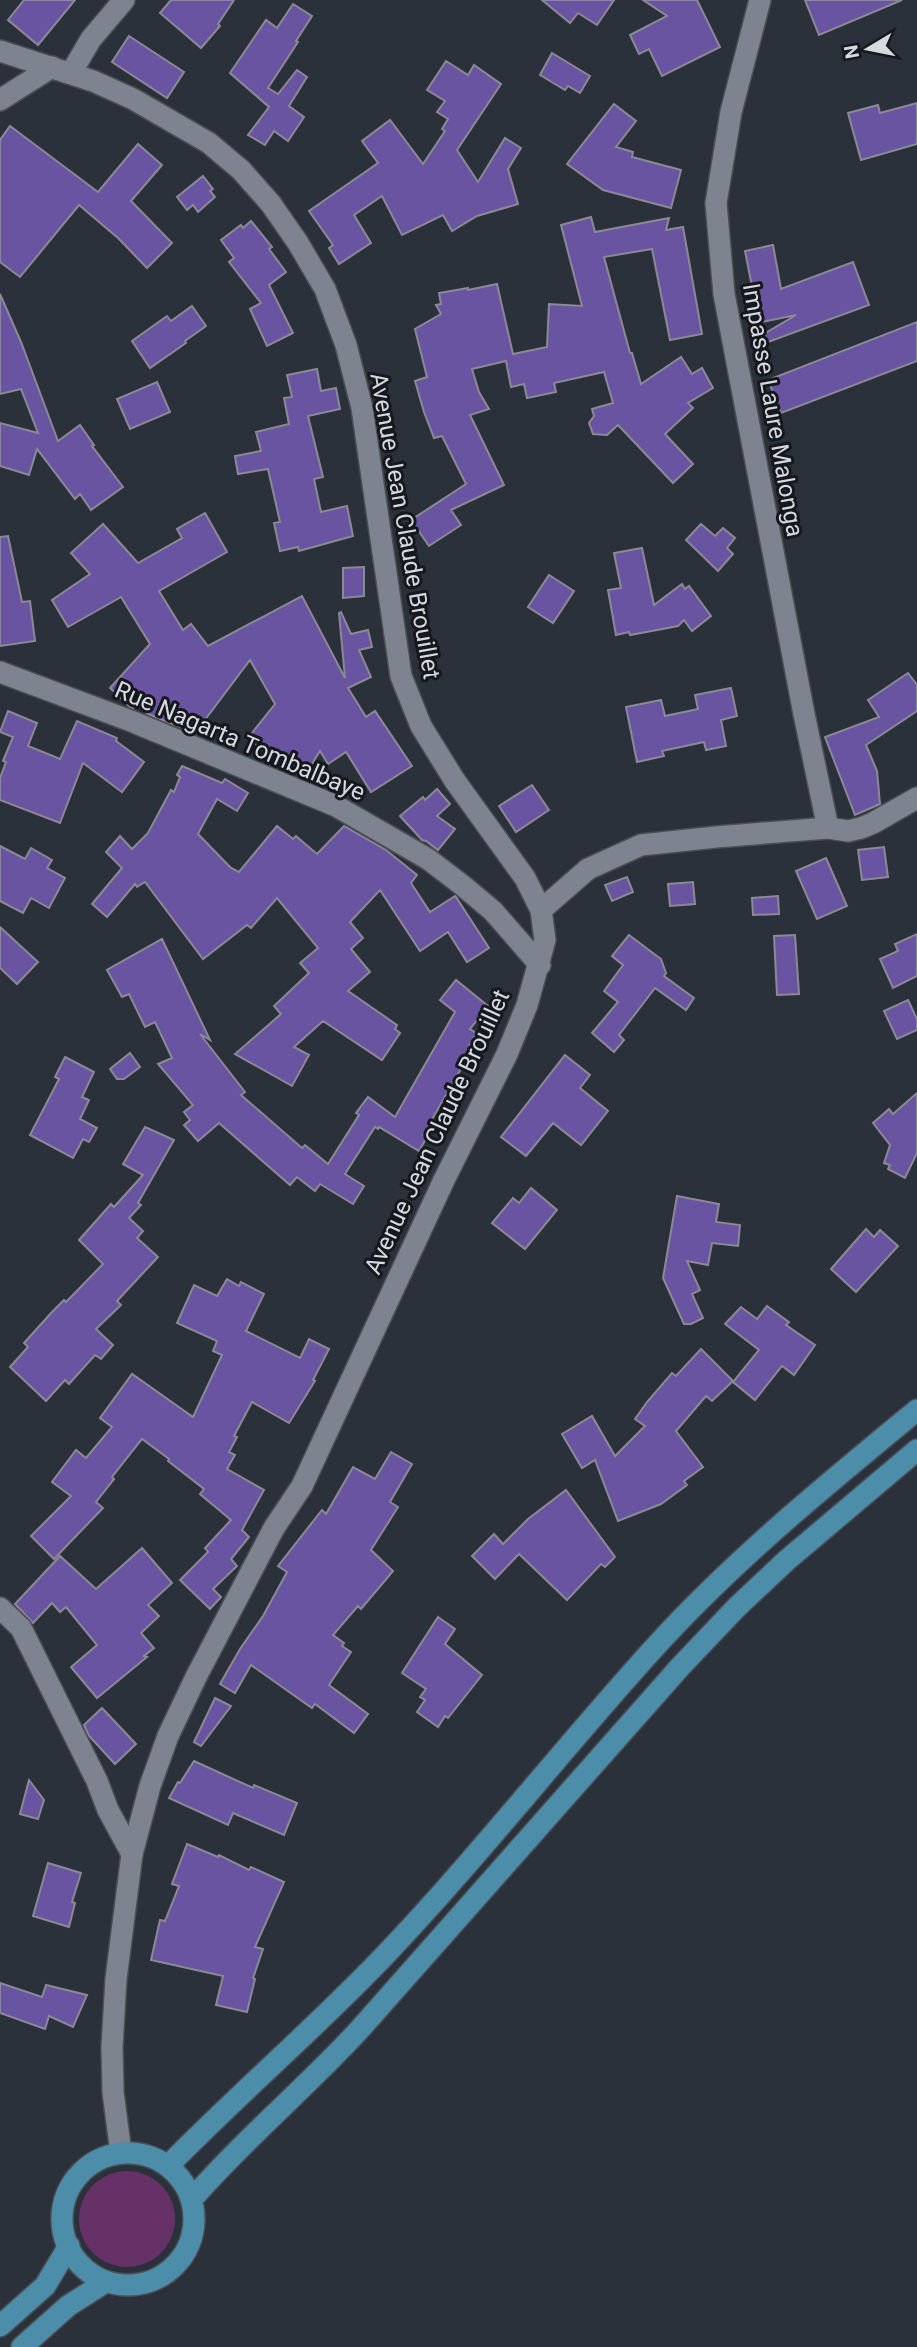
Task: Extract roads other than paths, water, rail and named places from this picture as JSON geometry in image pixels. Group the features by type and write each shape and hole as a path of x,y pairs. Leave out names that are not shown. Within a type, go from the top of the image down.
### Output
{"main road":[{"path":"168,2166 388,1952 656,1646 715,1586 750,1552 917,1410"},
{"path":"192,2199 219,2168 360,2029 680,1667 737,1607 787,1560 917,1450"},
{"path":"121,2153 151,2157 168,2166 177,2174 192,2199 194,2223 189,2243 179,2261 164,2275 145,2283 104,2283 81,2264 69,2246 62,2221 64,2201 72,2183 85,2168 102,2158 121,2153"},
{"path":"0,2326 45,2286 69,2246"},
{"path":"27,2344 68,2306 104,2283"}],"street":[{"path":"0,100 62,70 124,0"},
{"name":"Impasse Laure Malonga","path":"760,0 732,112 716,203 726,306 801,701 828,828"},
{"name":"Avenue Jean Claude Brouillet","path":"0,51 62,70 133,99 209,143 240,170 271,204 298,243 325,289 345,345 362,408 401,676 421,726 455,781 517,867 541,910 545,940 527,1005 507,1054 444,1180 302,1486 274,1528 168,1736 150,1786 132,1854 119,1954 112,2047 113,2092 121,2153"},
{"name":"Rue Nagarta Tombalbaye","path":"0,672 131,721 337,806 428,859 462,885 493,911 540,965"},
{"path":"541,910 588,869 641,845 828,828 848,831 861,828 917,798"},
{"path":"0,1608 21,1628 97,1781 108,1811 132,1854"}]}
